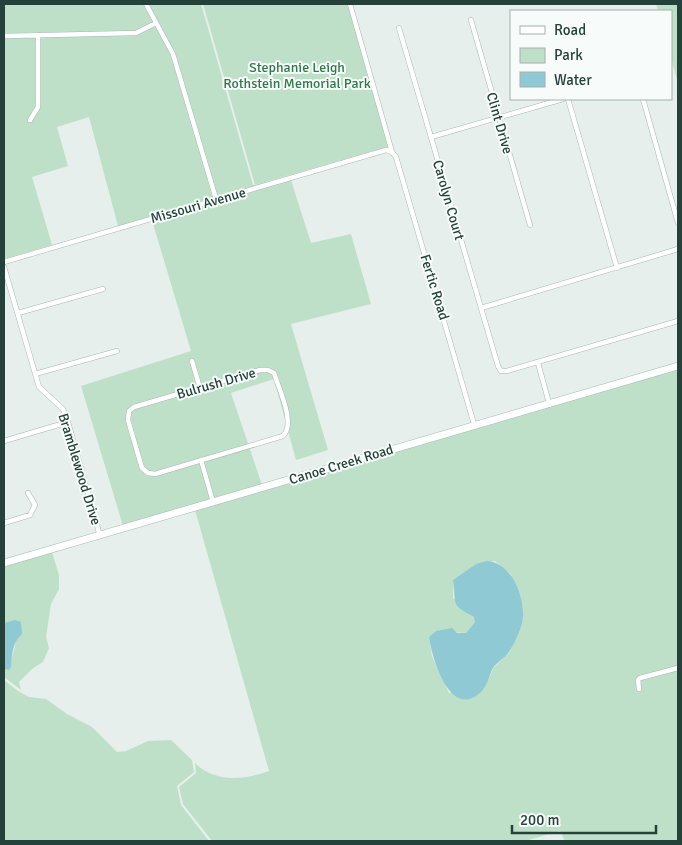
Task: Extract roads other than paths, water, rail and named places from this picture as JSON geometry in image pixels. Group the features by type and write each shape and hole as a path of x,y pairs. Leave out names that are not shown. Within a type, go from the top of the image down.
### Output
{"main road":[{"name":"Canoe Creek Road","path":"4,563 474,424 678,366"}],"street":[{"path":"146,4 172,54 216,200"},
{"name":"Fertic Road","path":"350,4 392,152 396,157 474,424"},
{"name":"Clint Drive","path":"471,20 530,225"},
{"path":"4,36 136,33 156,23"},
{"name":"Carolyn Court","path":"399,28 498,366 501,370 507,371 538,363"},
{"path":"30,120 38,107 38,36"},
{"path":"431,137 560,100"},
{"path":"568,100 617,268"},
{"path":"643,100 678,223"},
{"name":"Missouri Avenue","path":"4,262 386,150 392,152"},
{"path":"480,308 678,250"},
{"name":"Bramblewood Drive","path":"4,267 39,387 63,410 68,422 100,536"},
{"path":"18,313 103,289"},
{"path":"549,403 538,363 678,321"},
{"path":"35,374 117,351"},
{"path":"192,361 200,388"},
{"name":"Bulrush Drive","path":"260,370 268,370 274,373 289,423 288,432 283,436 201,460 155,474 148,473 142,468 128,420 129,411 134,407 260,370"},
{"path":"4,441 68,422"},
{"path":"201,460 213,502"},
{"path":"4,523 30,515 34,505 28,493"},
{"path":"638,689 638,680 640,678 678,668"}],"water":[{"path":"487,561 503,567 514,581 521,598 523,620 511,649 493,668 483,690 470,699 460,699 444,683 434,659 429,637 436,631 452,628 457,633 466,633 475,622 474,617 457,606 453,580 476,564"},
{"path":"15,620 21,622 22,634 14,645 9,670 4,669 4,623"}],"park label":[{"name":"Stephanie Leigh Rothstein Memorial Park","path":"297,76"}]}
